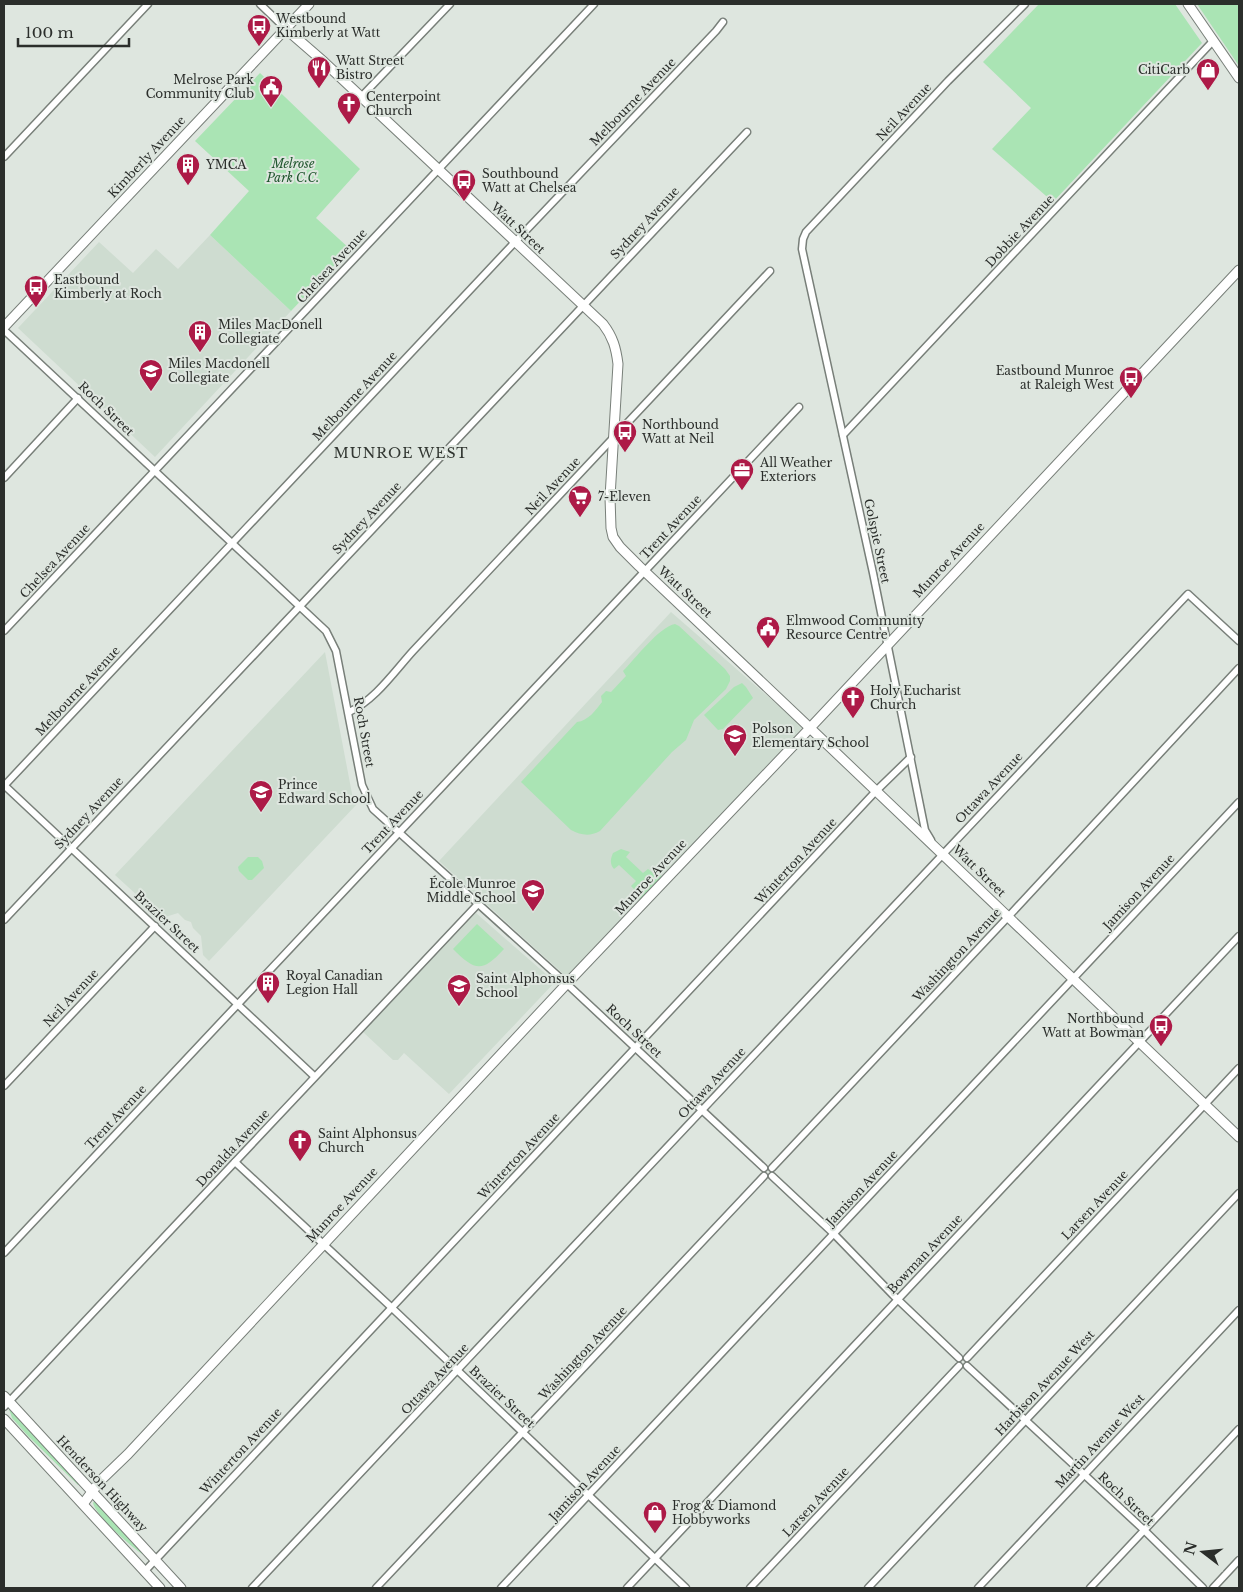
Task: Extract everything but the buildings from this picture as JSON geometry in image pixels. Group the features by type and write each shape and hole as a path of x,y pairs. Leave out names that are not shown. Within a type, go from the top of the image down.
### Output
{"street":[{"path":"4,157 148,4"},
{"name":"Watt Street","path":"260,4 603,324 609,332 616,347 618,364 610,497 611,528 613,537 620,547 1239,1137"},
{"name":"Kimberly Avenue","path":"4,328 309,4"},
{"path":"361,97 450,4"},
{"name":"Chelsea Avenue","path":"4,632 594,4"},
{"name":"Neil Avenue","path":"803,240 806,232 948,81 1025,4"},
{"path":"1188,4 1239,78"},
{"name":"Melbourne Avenue","path":"4,786 723,22"},
{"name":"Dobbie Avenue","path":"843,435 1213,40"},
{"name":"Sydney Avenue","path":"4,920 747,132"},
{"name":"Golspie Street","path":"803,240 802,249 911,756 925,830 934,846"},
{"name":"Munroe Avenue","path":"83,1504 322,1244 810,728 1239,270"},
{"name":"Neil Avenue","path":"349,712 358,708 376,693 426,637 770,271"},
{"name":"Roch Street","path":"4,328 331,638 336,651 349,712 362,785 373,809 567,984 764,1168"},
{"path":"4,478 78,398"},
{"name":"Trent Avenue","path":"4,1253 799,406"},
{"name":"Ottawa Avenue","path":"252,1588 1188,594 1239,641"},
{"name":"Washington Avenue","path":"772,1168 1239,668"},
{"name":"Winterton Avenue","path":"144,1572 154,1559 911,756"},
{"name":"Brazier Street","path":"4,786 314,1076"},
{"name":"Jamison Avenue","path":"501,1588 1239,802"},
{"name":"Donalda Avenue","path":"5,1401 235,1162 478,904"},
{"name":"Neil Avenue","path":"4,1086 155,926"},
{"name":"Bowman Avenue","path":"627,1588 1239,936"},
{"name":"Larsen Avenue","path":"967,1358 1239,1068"},
{"name":"Brazier Street","path":"235,1162 524,1432 686,1588"},
{"path":"772,1176 772,1168 767,1166 764,1168 762,1173 764,1176 772,1176 834,1234 898,1300 959,1358"},
{"name":"Washington Avenue","path":"376,1588 764,1176"},
{"name":"Harbison Avenue West","path":"868,1588 1239,1193"},
{"name":"Martin Avenue West","path":"978,1588 1239,1310"},
{"path":"964,1356 967,1358 967,1366 964,1368 959,1366 957,1363 959,1358 964,1356"},
{"name":"Larsen Avenue","path":"750,1588 959,1366"},
{"name":"Roch Street","path":"967,1366 1144,1530 1203,1588"},
{"name":"Henderson Highway","path":"5,1401 181,1588"},
{"path":"4,1419 160,1588"},
{"path":"1090,1588 1239,1429"},
{"path":"1212,1588 1239,1560"}],"shaded area":[{"name":"Miles Macdonell Collegiate","path":"210,235 291,311 155,457 18,328 99,242 133,273 156,249 178,269"},
{"path":"671,612 803,727 569,979 439,861"},
{"name":"Prince Edward School","path":"325,652 353,799 357,804 209,961 203,955 201,936 193,928 191,922 185,920 178,913 162,918 115,875"},
{"name":"Saint Alphonsus School","path":"476,913 555,982 449,1094 404,1053 398,1060 393,1060 363,1032"}],"green space":[{"path":"1039,4 1175,4 1202,43 1053,202 992,149 1031,108 983,62"},
{"path":"1197,4 1239,4 1239,66"},
{"name":"Melrose Park C.C.","path":"260,73 360,169 316,218 350,249 291,311 210,235 249,191 195,141"},
{"path":"675,624 725,669 730,676 726,689 694,720 686,740 672,752 600,831 585,835 571,830 521,782 577,722 585,720 594,712 602,702 601,696 606,691 611,692 626,676 623,671 648,644 662,631"},
{"path":"742,683 753,698 723,729 718,730 704,715 734,687"},
{"path":"621,849 630,852 626,857 643,873 648,869 656,875 662,876 640,900 637,892 631,886 636,881 619,865 614,869 612,865 613,853"},
{"path":"248,857 258,857 262,861 264,868 252,880 248,880 239,871 238,867"},
{"path":"477,924 504,949 490,962 478,966 467,962 453,949"},
{"path":"9,1409 80,1483 78,1485 28,1436 12,1418"},
{"path":"95,1500 144,1555 131,1546 107,1523 96,1509 93,1503"}],"place":[{"name":"Westbound Kimberly at Watt","path":"259,47"},
{"name":"Watt Street Bistro","path":"319,89"},
{"name":"CitiCarb","path":"1208,91"},
{"name":"Melrose Park Community Club","path":"271,108"},
{"name":"Centerpoint Church","path":"349,125"},
{"name":"YMCA","path":"188,186"},
{"name":"Southbound Watt at Chelsea","path":"464,202"},
{"name":"Eastbound Kimberly at Roch","path":"36,308"},
{"name":"Miles MacDonell Collegiate","path":"200,353"},
{"name":"Miles Macdonell Collegiate","path":"151,392"},
{"name":"Eastbound Munroe at Raleigh West","path":"1131,399"},
{"name":"Northbound Watt at Neil","path":"625,453"},
{"name":"All Weather Exteriors","path":"742,491"},
{"name":"7-Eleven","path":"580,518"},
{"name":"Elmwood Community Resource Centre","path":"768,649"},
{"name":"Holy Eucharist Church","path":"853,719"},
{"name":"Polson Elementary School","path":"735,757"},
{"name":"Prince Edward School","path":"261,813"},
{"name":"École Munroe Middle School","path":"533,912"},
{"name":"Royal Canadian Legion Hall","path":"268,1004"},
{"name":"Saint Alphonsus School","path":"459,1007"},
{"name":"Northbound Watt at Bowman","path":"1161,1047"},
{"name":"Saint Alphonsus Church","path":"300,1162"},
{"name":"Frog & Diamond Hobbyworks","path":"655,1534"}],"district":[{"name":"MUNROE WEST","path":"401,453"}]}
